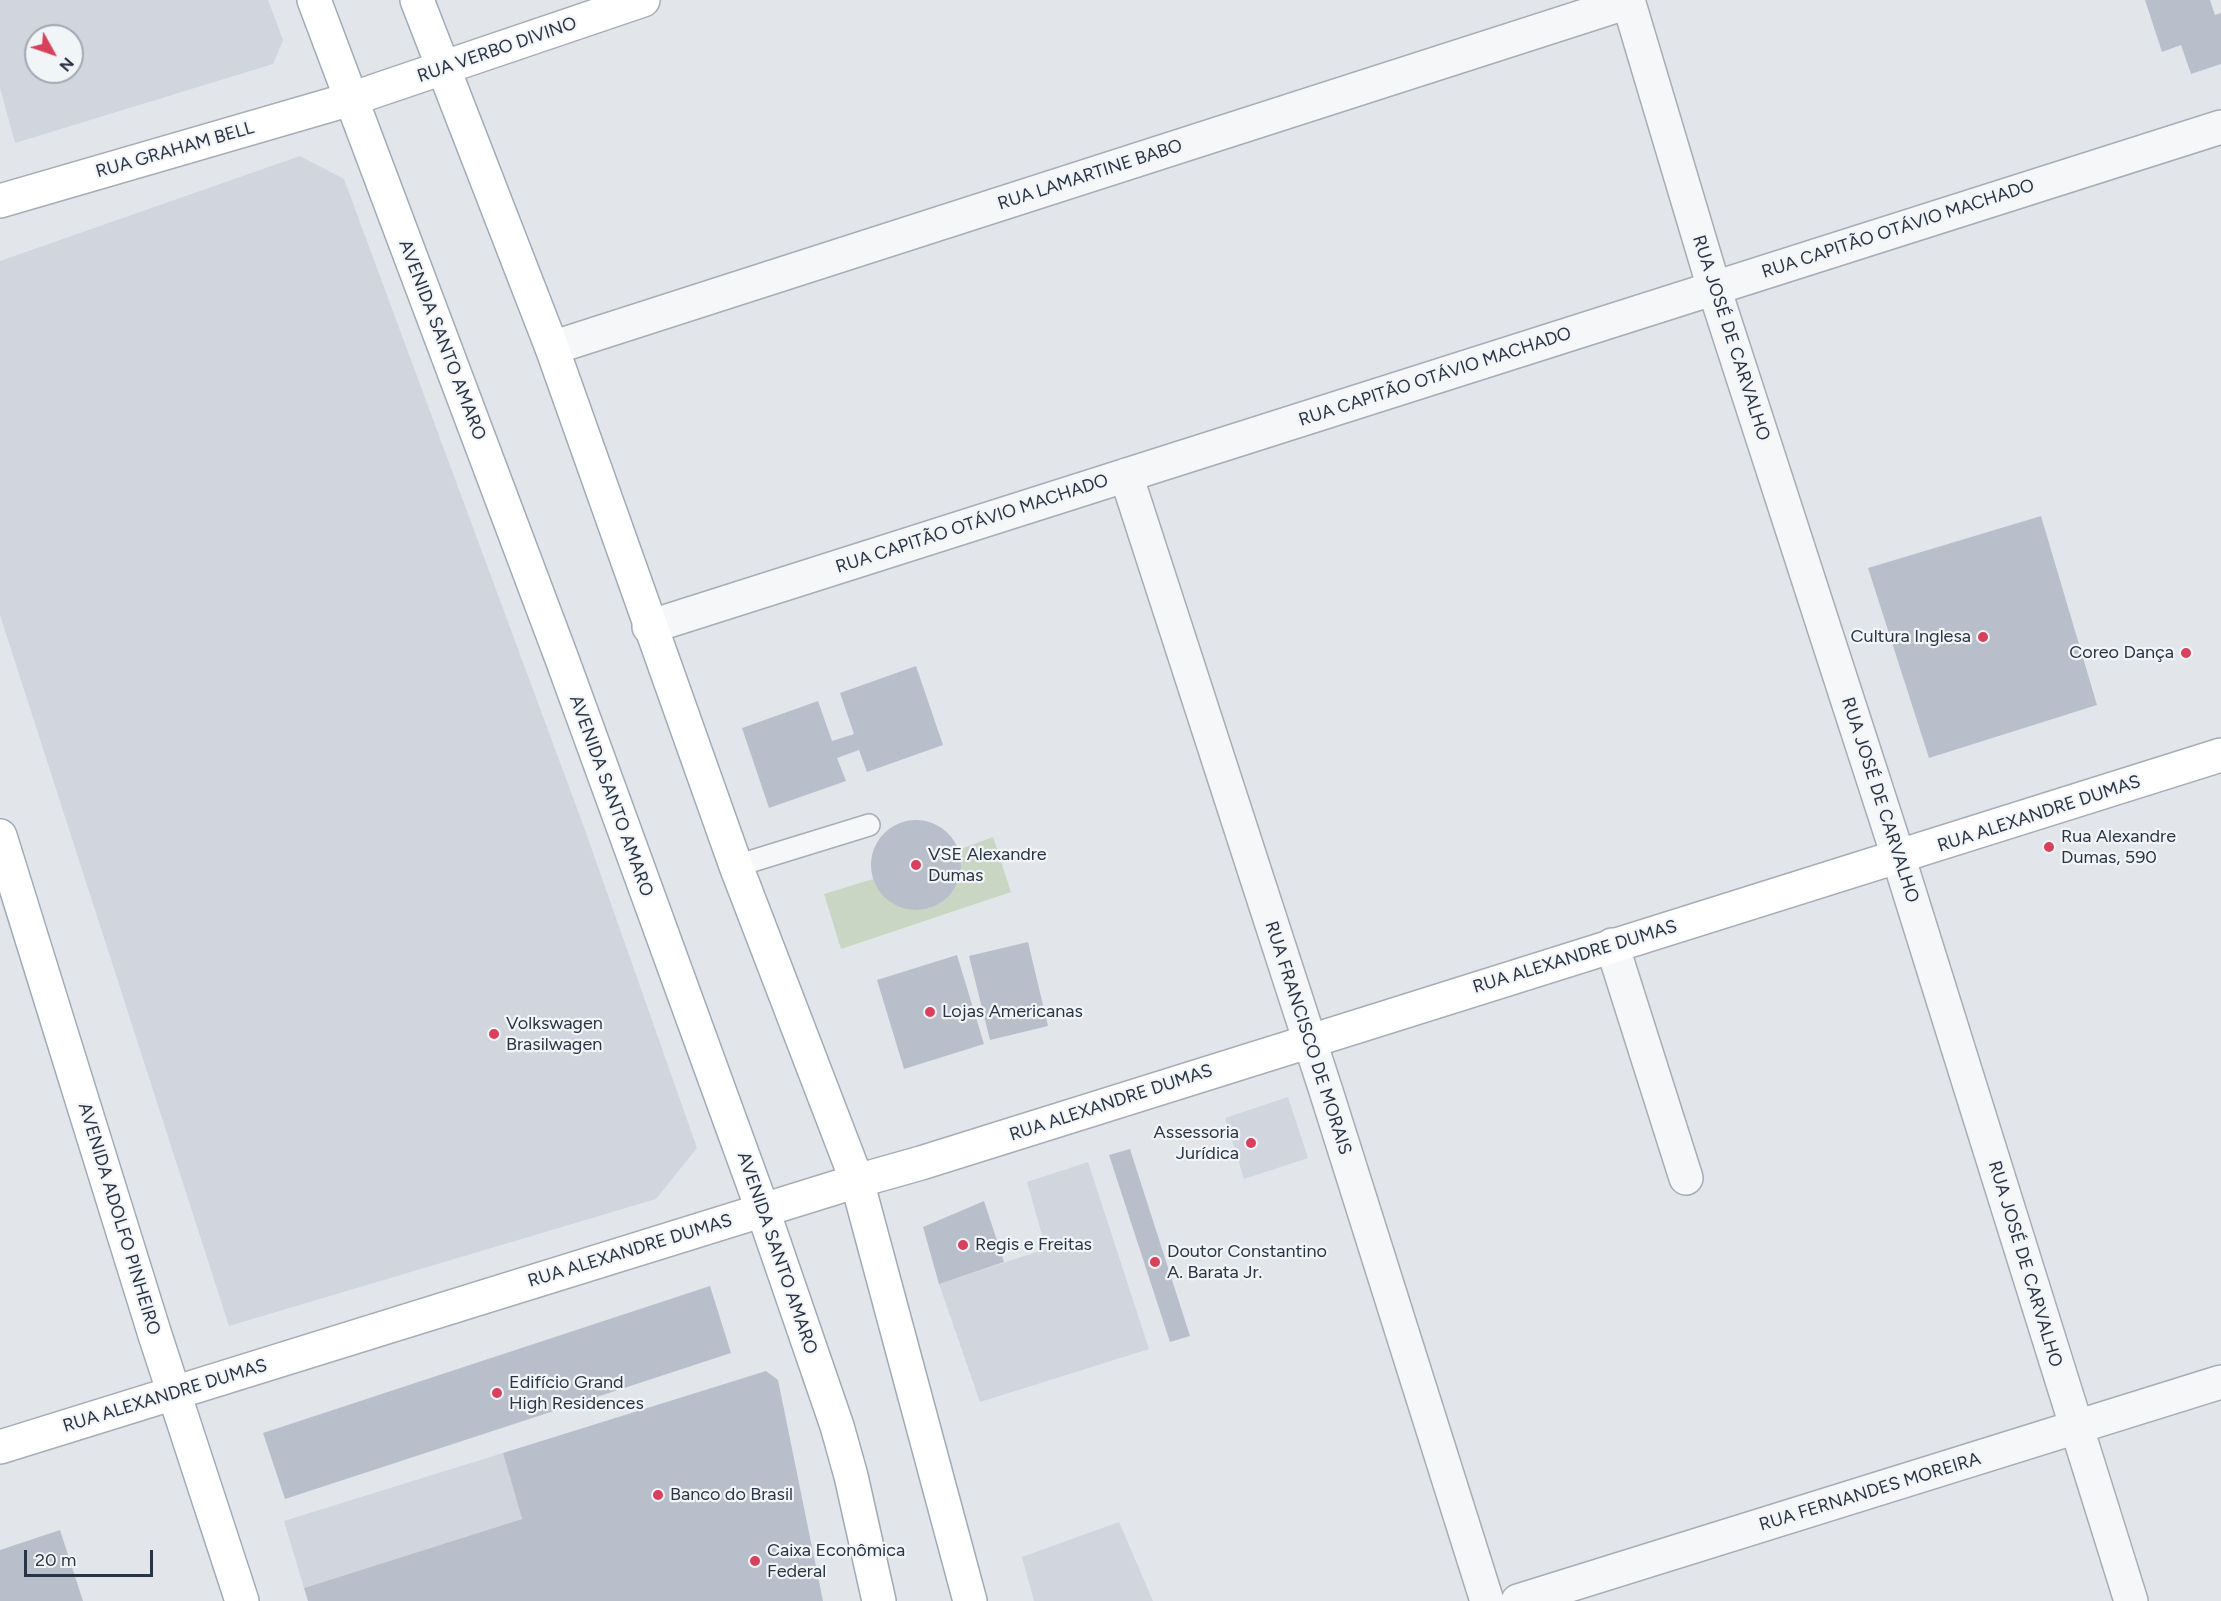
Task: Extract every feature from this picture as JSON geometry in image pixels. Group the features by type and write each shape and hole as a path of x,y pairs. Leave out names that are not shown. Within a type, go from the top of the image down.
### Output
{"main road":[{"name":"AVENIDA SANTO AMARO","path":"314,0 566,670 763,1211 837,1426 851,1476 879,1601"},
{"path":"417,0 442,70 552,348 649,627 736,866 857,1180 970,1601"},
{"name":"RUA VERBO DIVINO","path":"351,99 643,0"},
{"name":"RUA GRAHAM BELL","path":"0,201 351,99"},
{"name":"RUA ALEXANDRE DUMAS","path":"0,1447 857,1180 921,1163 1612,945 1899,859 2221,755"},
{"name":"AVENIDA ADOLFO PINHEIRO","path":"0,836 174,1394 242,1601"}],"street":[{"name":"RUA JOSÉ DE CARVALHO","path":"1628,1 1714,288 1899,859 2131,1601"},
{"name":"RUA LAMARTINE BABO","path":"552,348 1628,1"},
{"name":"RUA CAPITÃO OTÁVIO MACHADO","path":"649,627 2221,127"},
{"name":"RUA FRANCISCO DE MORAIS","path":"1126,475 1487,1601"},
{"path":"1612,945 1686,1178"},
{"name":"RUA FERNANDES MOREIRA","path":"1518,1601 2221,1382"}],"lane":[{"path":"736,866 869,825"}],"shaded area":[{"path":"0,0 268,0 283,40 273,64 15,143 0,88"},
{"path":"300,156 344,179 585,830 697,1148 656,1199 229,1326 0,615 0,261"},
{"path":"1288,1097 1308,1158 1244,1179 1225,1118"},
{"path":"1088,1162 1149,1349 980,1402 939,1284 1046,1249 1027,1182"},
{"path":"503,1453 522,1519 304,1588 284,1521"},
{"path":"1119,1522 1153,1601 1034,1601 1022,1557"}],"green space":[{"path":"993,837 1011,892 841,949 824,894 873,879 885,896 899,906 915,909 931,907 945,899 955,887 960,870 958,850"}],"building":[{"path":"2145,0 2210,0 2215,15 2221,13 2221,64 2191,74 2181,45 2162,52"},
{"name":"Cultura Inglesa","path":"2041,516 2097,705 1929,758 1868,568"},
{"path":"916,666 943,745 867,772 859,750 837,758 846,781 769,808 742,728 818,701 832,741 854,734 840,693"},
{"name":"VSE Alexandre Dumas","path":"916,820 933,823 948,833 958,848 961,865 958,882 948,897 933,907 916,910 899,907 884,897 874,882 871,865 874,848 884,833 899,823"},
{"path":"1028,942 1048,1026 990,1040 969,956"},
{"name":"Lojas Americanas","path":"957,955 984,1044 904,1069 877,980"},
{"name":"Doutor Constantino A. Barata Jr.","path":"1130,1149 1190,1336 1170,1342 1109,1155"},
{"name":"Regis e Freitas","path":"984,1201 1004,1262 939,1284 923,1227"},
{"name":"Edifício Grand High Residences","path":"710,1286 731,1353 285,1499 263,1433"},
{"name":"Banco do Brasil","path":"766,1371 778,1380 823,1601 308,1601 304,1588 522,1519 503,1453"},
{"path":"60,1530 83,1601 0,1601 0,1550"}],"place":[{"name":"Cultura Inglesa","path":"1983,637"},
{"name":"Coreo Dança","path":"2186,653"},
{"name":"Rua Alexandre Dumas, 590","path":"2049,847"},
{"name":"VSE Alexandre Dumas","path":"916,865"},
{"name":"Lojas Americanas","path":"930,1012"},
{"name":"Volkswagen Brasilwagen","path":"494,1034"},
{"name":"Assessoria Jurídica","path":"1251,1143"},
{"name":"Regis e Freitas","path":"963,1245"},
{"name":"Doutor Constantino A. Barata Jr.","path":"1155,1262"},
{"name":"Edifício Grand High Residences","path":"497,1393"},
{"name":"Banco do Brasil","path":"658,1495"},
{"name":"Caixa Econômica Federal","path":"755,1561"}]}
